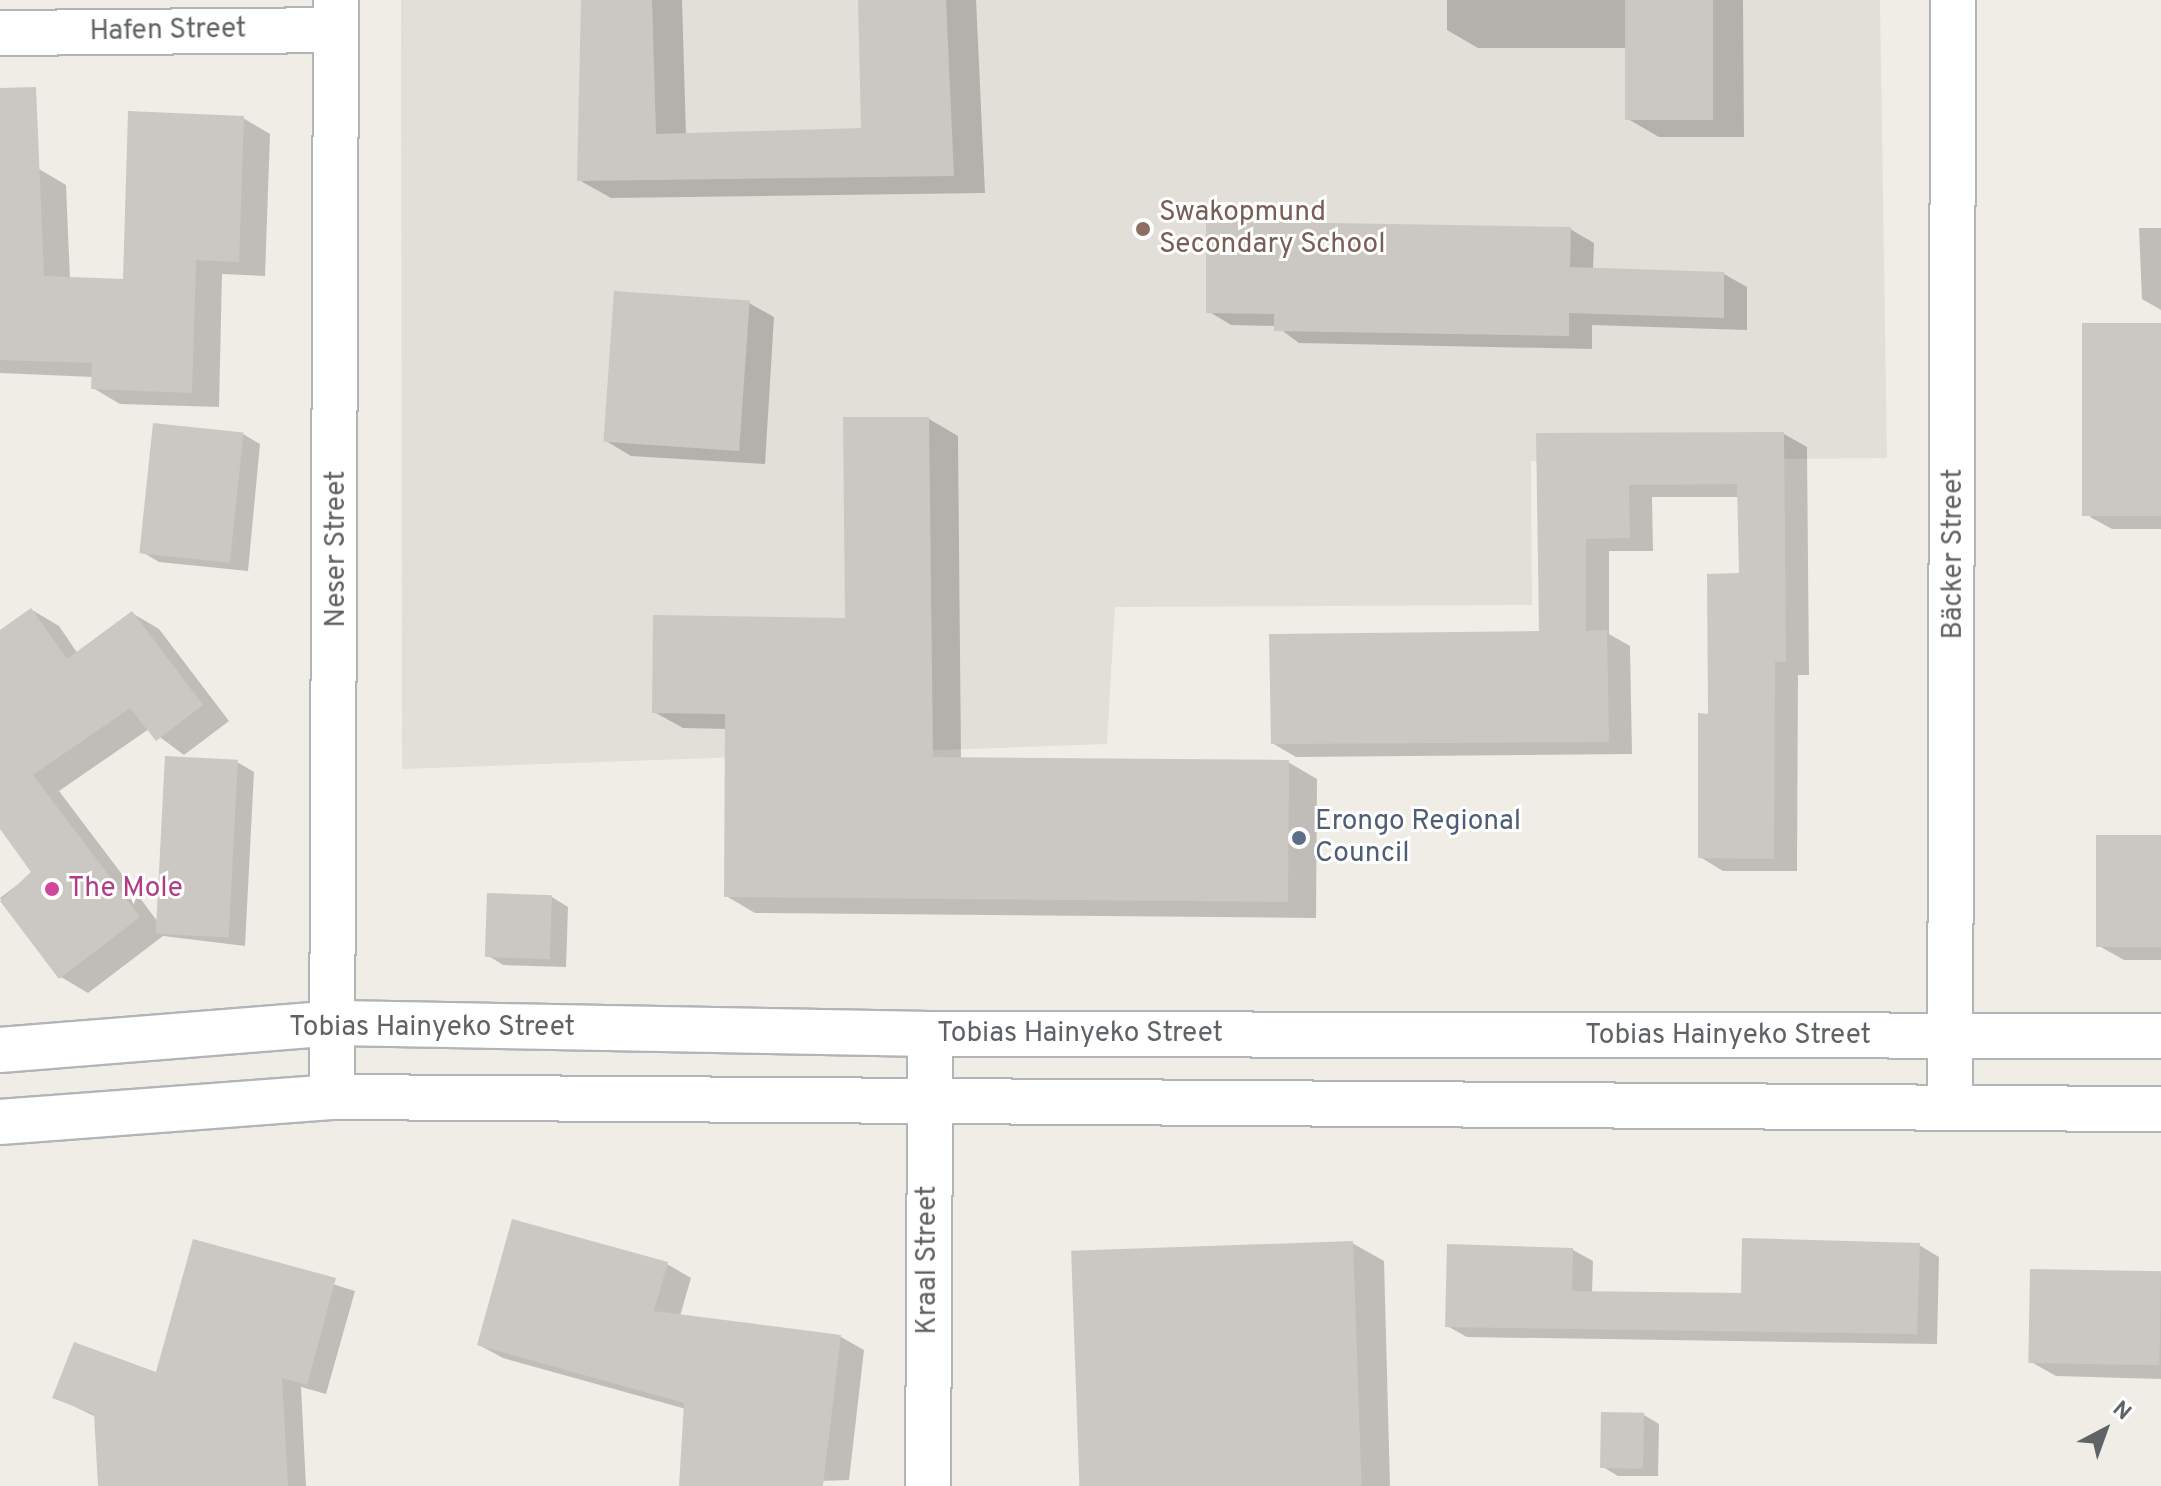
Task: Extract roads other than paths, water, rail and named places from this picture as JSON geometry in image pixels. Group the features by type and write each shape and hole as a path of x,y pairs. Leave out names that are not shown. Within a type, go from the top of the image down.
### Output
{"street":[{"name":"Bäcker Street","path":"1950,1108 1954,1037 1953,0"},
{"name":"Hafen Street","path":"0,33 336,15"},
{"name":"Neser Street","path":"332,1097 338,1023 336,15"},
{"name":"Tobias Hainyeko Street","path":"0,1050 338,1023 930,1034 2161,1036"},
{"name":"Kraal Street","path":"928,1486 927,1101 930,1034"},
{"path":"0,1122 332,1097 2161,1109"}],"place":[{"name":"Swakopmund Secondary School","path":"1143,229"},
{"name":"Erongo Regional Council","path":"1299,838"},
{"name":"The Mole","path":"52,889"}]}
